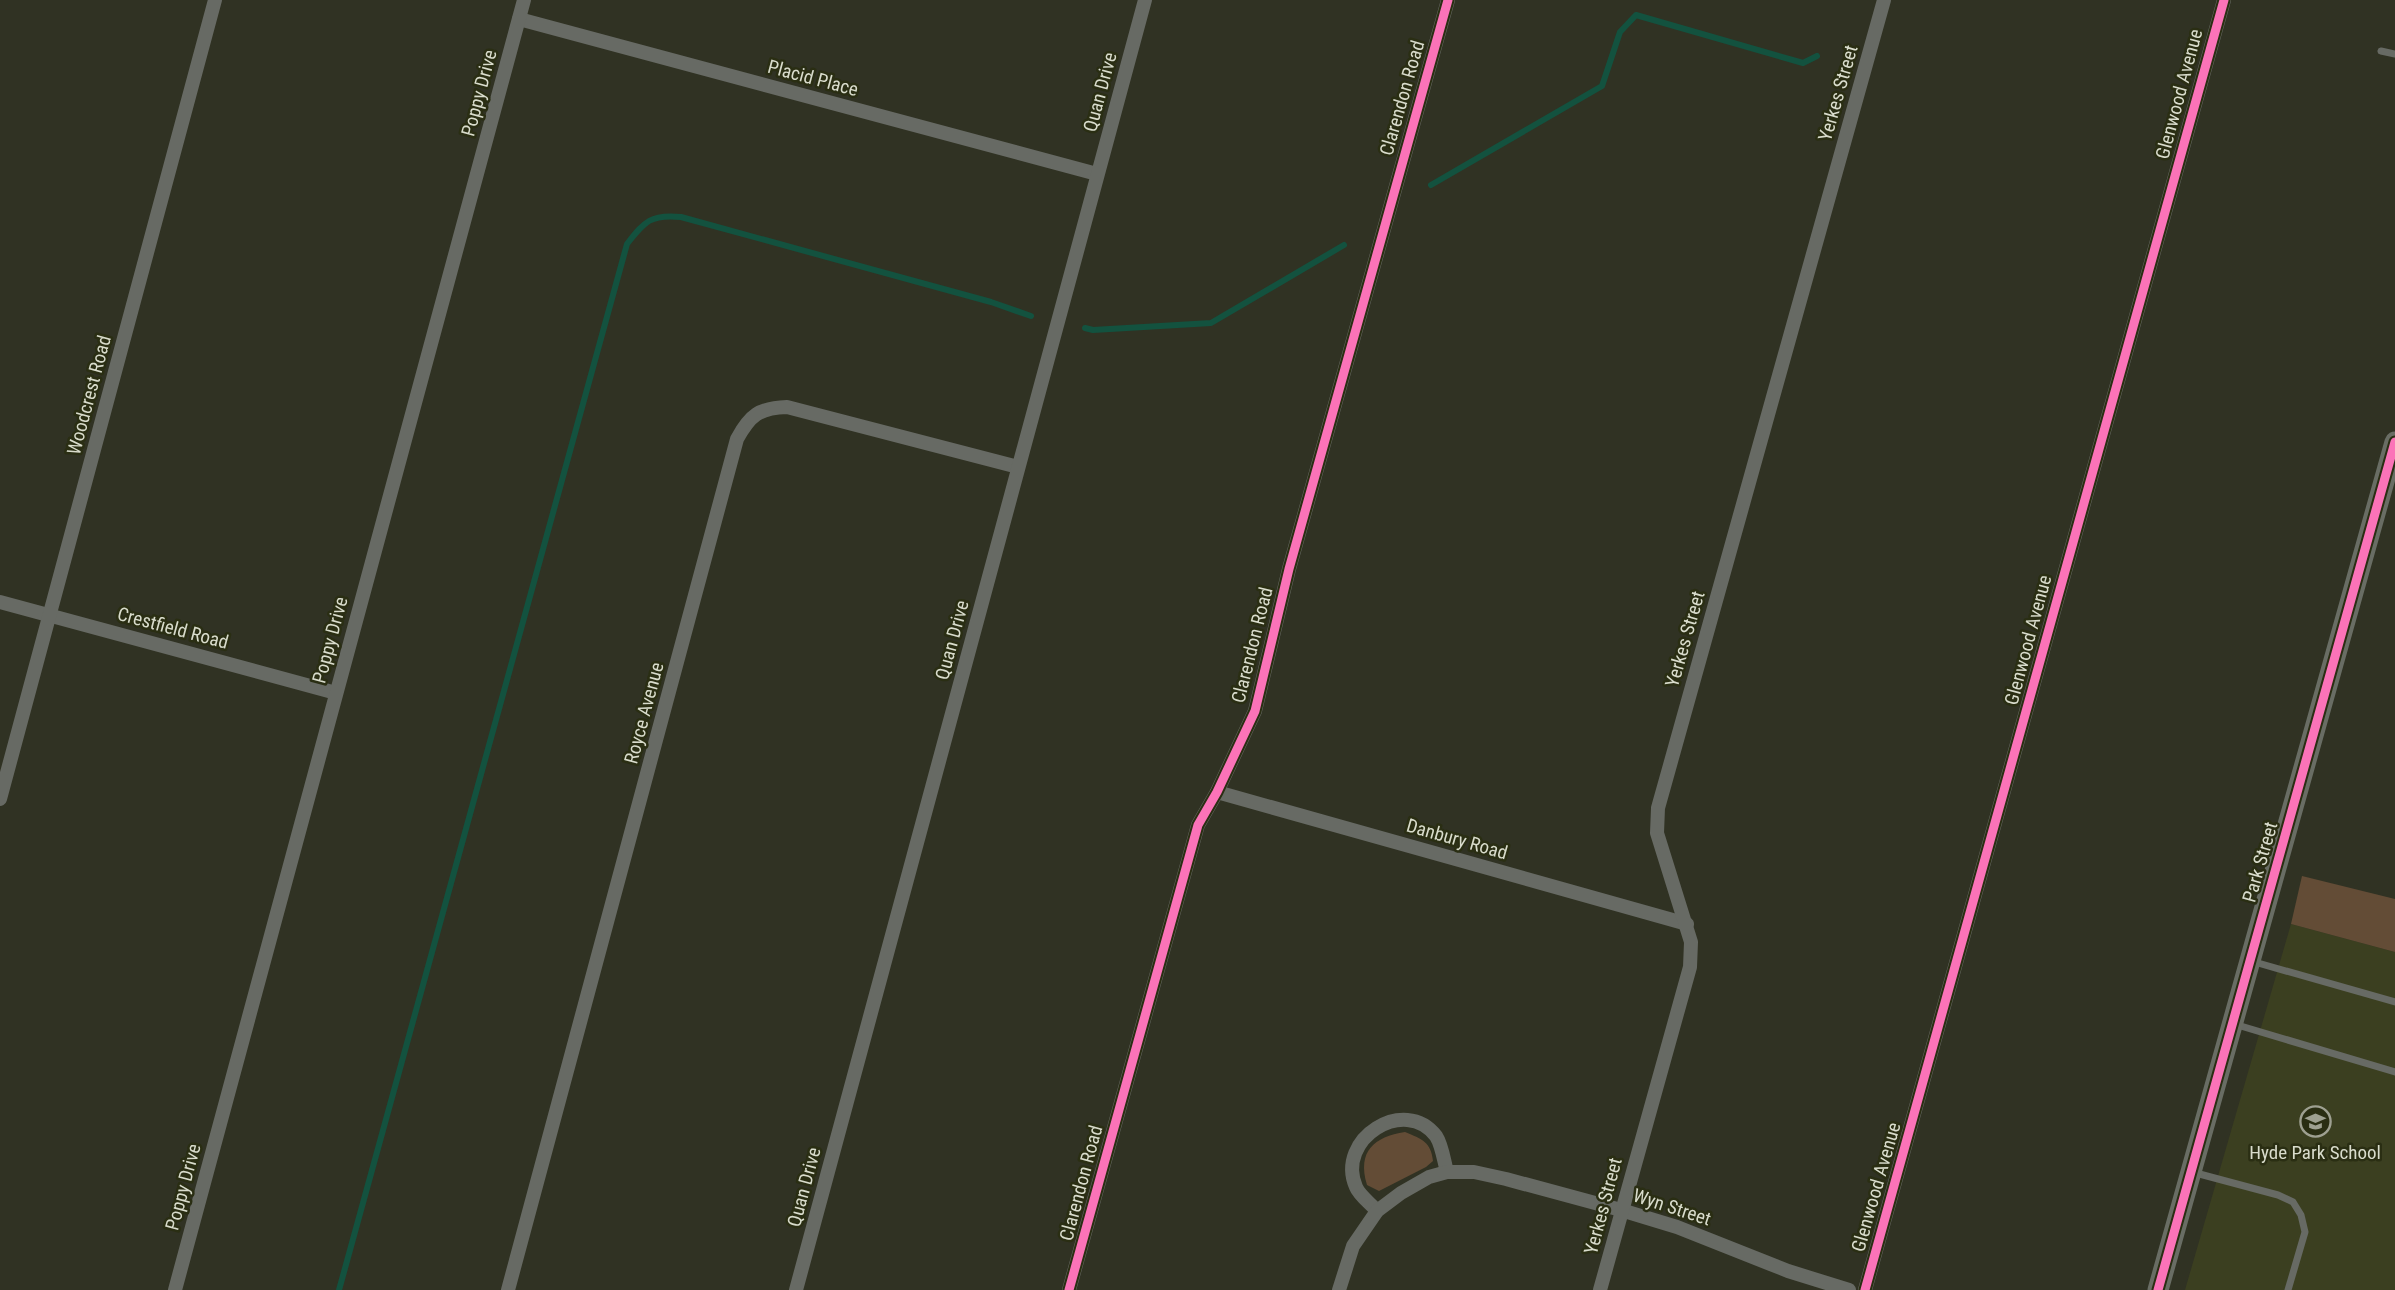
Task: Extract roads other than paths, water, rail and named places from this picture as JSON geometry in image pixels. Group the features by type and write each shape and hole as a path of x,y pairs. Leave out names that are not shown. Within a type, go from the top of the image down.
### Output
{"street":[{"name":"Woodcrest Road","path":"0,799 215,0"},
{"name":"Poppy Drive","path":"175,1290 524,0"},
{"name":"Quan Drive","path":"796,1290 1145,0"},
{"name":"Clarendon Road","path":"1069,1290 1198,825 1217,792 1255,711 1289,569 1448,0"},
{"name":"Yerkes Street","path":"1601,1290 1690,967 1691,942 1687,924 1657,833 1658,808 1884,0"},
{"name":"Glenwood Avenue","path":"1865,1290 2224,0"},
{"name":"Placid Place","path":"519,19 1097,174"},
{"name":"Royce Avenue","path":"508,1290 737,439 745,425 756,413 768,407 787,407 1018,467"},
{"name":"Park Street","path":"2158,1290 2395,442"},
{"name":"Crestfield Road","path":"0,602 336,693"},
{"name":"Danbury Road","path":"1217,792 1687,924"},
{"path":"1377,1211 1356,1188 1352,1165 1359,1143 1375,1127 1400,1120 1423,1125 1437,1137 1447,1172"},
{"name":"Wyn Street","path":"1339,1290 1353,1246 1377,1211 1429,1177 1447,1172 1474,1172 1677,1227 1788,1271 1849,1290"}],"lane":[{"path":"2381,51 2395,54"},
{"path":"2251,961 2395,1002"},
{"path":"2233,1024 2395,1072"},
{"path":"2190,1172 2278,1195 2292,1202 2301,1215 2305,1232 2288,1290"}],"waterway":[{"path":"1431,185 1602,86 1620,32 1636,15 1803,63 1817,56"},
{"path":"339,1290 627,244 644,225 655,218 681,217 991,302 1031,316"},
{"path":"1085,328 1093,330 1211,323 1344,245"}],"place":[{"name":"Hyde Park School","path":"2315,1121"}]}
